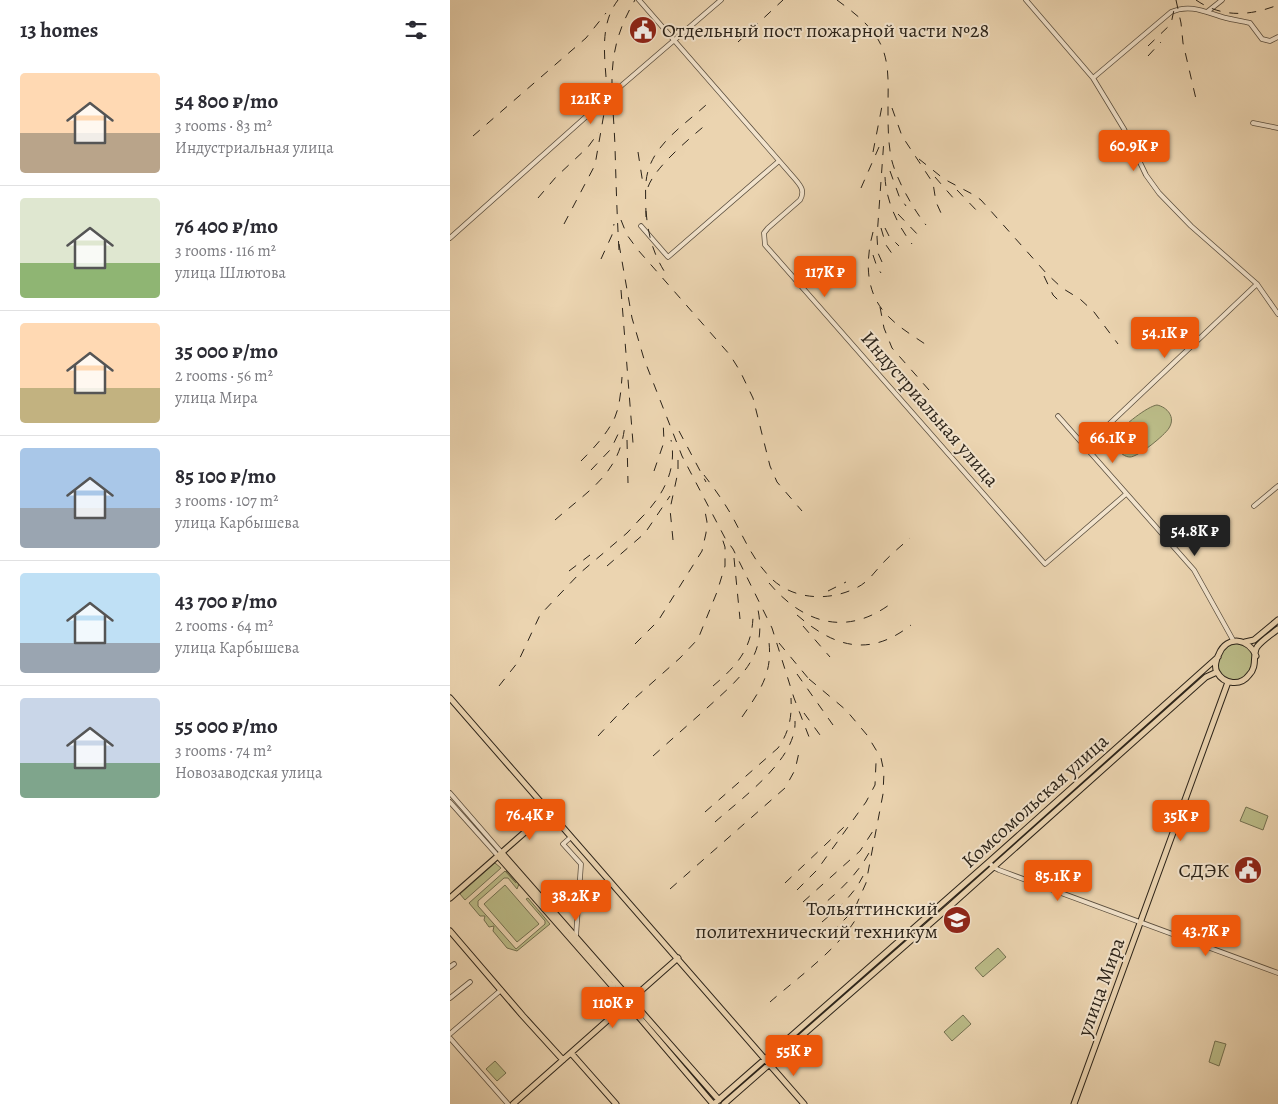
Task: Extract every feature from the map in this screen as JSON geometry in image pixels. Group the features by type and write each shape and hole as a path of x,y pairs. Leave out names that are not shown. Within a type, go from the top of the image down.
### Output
{"main road":[{"path":"1278,620 1254,640 1245,642 1233,640 1223,647 1218,657 1217,672 1228,682 1242,681 1254,669 1258,646 1278,629"},
{"path":"1245,642 1254,650 1256,656"},
{"name":"Комсомольская улица","path":"714,1104 738,1087 830,1001 991,864 1130,740 1218,657"},
{"name":"Комсомольская улица","path":"1130,740 1206,676 1217,672"},
{"name":"улица Мира","path":"1074,1104 1228,682"},
{"path":"450,698 804,1104"},
{"path":"450,898 549,811"},
{"path":"500,854 576,936 714,1104"},
{"path":"500,854 719,1100"},
{"name":"Комсомольская улица","path":"767,1061 876,971 991,864"},
{"path":"450,931 563,1060"},
{"path":"513,1104 678,958"},
{"path":"871,966 876,971"},
{"path":"830,1001 835,1006"},
{"path":"571,1053 616,1104"},
{"name":"Комсомольская улица","path":"724,1104 738,1087"}],"street":[{"name":"Индустриальная улица","path":"639,0 800,185 802,193 800,200 768,228 764,234 765,244 1046,564 1126,494"},
{"path":"450,238 607,98 721,0"},
{"path":"1026,0 1093,78 1124,129 1146,175 1159,193 1191,226 1257,284 1278,314"},
{"path":"1208,12 1222,0"},
{"path":"1093,78 1171,12 1186,8 1250,23 1262,39 1270,41 1278,37"},
{"path":"1253,123 1278,128"},
{"path":"641,226 668,258 779,161"},
{"path":"1085,447 1257,284"},
{"path":"1058,416 1194,570 1233,640"},
{"path":"1254,506 1278,486"},
{"path":"450,793 500,854"},
{"path":"450,802 500,854"},
{"path":"571,837 563,844 581,864 576,936"},
{"path":"991,864 1278,973"},
{"path":"450,967 454,964"},
{"path":"450,998 470,982"},
{"path":"450,1034 501,990"},
{"path":"450,1038 508,1104"}],"green space":[{"path":"1157,405 1167,410 1171,416 1169,428 1145,450 1134,456 1126,456 1116,445 1118,434 1136,417"},
{"path":"1233,643 1245,647 1251,653 1253,660 1251,668 1246,675 1239,680 1232,681 1224,678 1220,673 1218,663 1225,649"},
{"path":"1246,807 1268,816 1263,830 1240,821"},
{"path":"495,863 501,868 465,900 460,894"},
{"path":"507,870 519,884 517,889 508,878 504,878 478,901 478,906 516,949 545,924 545,921 526,899 528,898 550,924 517,951 507,948 493,931 494,926 489,927 484,920 485,916 480,916 469,903 505,871 516,883"},
{"path":"505,885 539,924 517,942 484,904"},
{"path":"998,948 1006,957 983,977 975,968"},
{"path":"963,1015 971,1024 952,1041 944,1032"},
{"path":"1215,1041 1226,1044 1219,1066 1209,1062"},
{"path":"495,1061 506,1073 497,1081 486,1069"}],"railway":[{"path":"606,77 604,47 606,27 618,0"},
{"path":"619,250 612,72 618,38 635,0"},
{"path":"738,42 783,0"},
{"path":"837,0 867,25 876,36 883,50 888,74 888,132 891,157 896,174 905,192 926,225"},
{"path":"1176,0 1183,43 1196,99"},
{"path":"1196,0 1216,10 1236,13 1247,13 1278,5"},
{"path":"1148,46 1171,24 1175,5"},
{"path":"473,136 586,38 606,13"},
{"path":"1148,56 1161,42"},
{"path":"873,152 883,101"},
{"path":"564,224 595,165 606,102"},
{"path":"646,217 646,182 653,158 668,139 706,105"},
{"path":"892,108 902,136 933,183 936,202 941,213"},
{"path":"648,187 666,162 683,144 708,123"},
{"path":"538,198 556,177 588,147 599,132"},
{"path":"882,262 878,253 877,237 884,139"},
{"path":"861,188 879,147"},
{"path":"638,152 643,184"},
{"path":"919,159 944,179 981,200 1047,274 1094,312 1118,344"},
{"path":"890,171 899,196 906,206"},
{"path":"885,177 894,213 912,244"},
{"path":"935,177 955,200"},
{"path":"957,190 979,213"},
{"path":"646,211 652,244 666,274"},
{"path":"898,214 920,237"},
{"path":"621,220 627,235 638,250 730,355 740,371 753,398 770,466 777,482 802,511"},
{"path":"601,259 612,235 614,224"},
{"path":"881,228 886,245 893,255"},
{"path":"885,228 889,236 899,246"},
{"path":"873,232 868,266 869,278 876,299 894,322 928,346"},
{"path":"619,244 632,318 644,359 682,456 725,538 733,549 772,628 794,698 811,742"},
{"path":"873,255 881,273"},
{"path":"1044,276 1053,295 1059,301"},
{"path":"621,290 633,443"},
{"path":"880,307 884,328 892,348 929,390"},
{"path":"581,461 604,435 615,417 622,377"},
{"path":"654,471 664,442 663,419"},
{"path":"555,520 602,479 617,455 625,423"},
{"path":"591,470 611,449 620,430"},
{"path":"679,431 706,482"},
{"path":"627,440 628,483"},
{"path":"638,521 660,495 665,485 672,463 671,440"},
{"path":"673,540 670,509 678,472 678,459"},
{"path":"704,475 726,506 752,554 762,568 777,583 787,590 798,594 822,597 856,588 867,581 910,538"},
{"path":"607,566 645,533 670,496"},
{"path":"635,644 658,621 702,551 707,522 704,506"},
{"path":"499,686 518,662 540,615 580,573 627,533 642,517"},
{"path":"598,736 627,705 680,658 698,639 717,592 725,566 725,547 722,538"},
{"path":"569,571 590,555"},
{"path":"734,558 740,619"},
{"path":"828,591 846,582"},
{"path":"769,583 795,607 810,616 824,621 856,621 872,615 889,605"},
{"path":"653,756 731,686 749,664 759,638 760,623 757,605"},
{"path":"713,686 737,662 748,644 753,623 753,610"},
{"path":"797,615 825,635 838,641 852,644 866,645 881,642 911,625"},
{"path":"803,626 830,657"},
{"path":"742,717 765,679 769,659 768,635"},
{"path":"779,643 813,684"},
{"path":"797,674 833,725"},
{"path":"809,679 846,710 867,735 881,758 884,772 883,794 866,883 854,910 832,932"},
{"path":"705,812 778,748 789,724 791,698"},
{"path":"804,713 820,735"},
{"path":"715,822 753,790 778,763 793,735 795,721"},
{"path":"670,889 785,788 795,770 800,748"},
{"path":"797,890 817,870 866,802 875,785 876,763 874,757"},
{"path":"785,883 844,827"},
{"path":"803,902 860,851 873,831"},
{"path":"814,912 838,892 852,877 870,851"},
{"path":"822,922 850,896 863,876"},
{"path":"770,1002 837,944 857,917 863,903"}],"place":[{"name":"Отдельный пост пожарной части №28","path":"643,30"},
{"name":"СДЭК","path":"1248,870"},
{"name":"Тольяттинский политехнический техникум","path":"957,920"}]}
